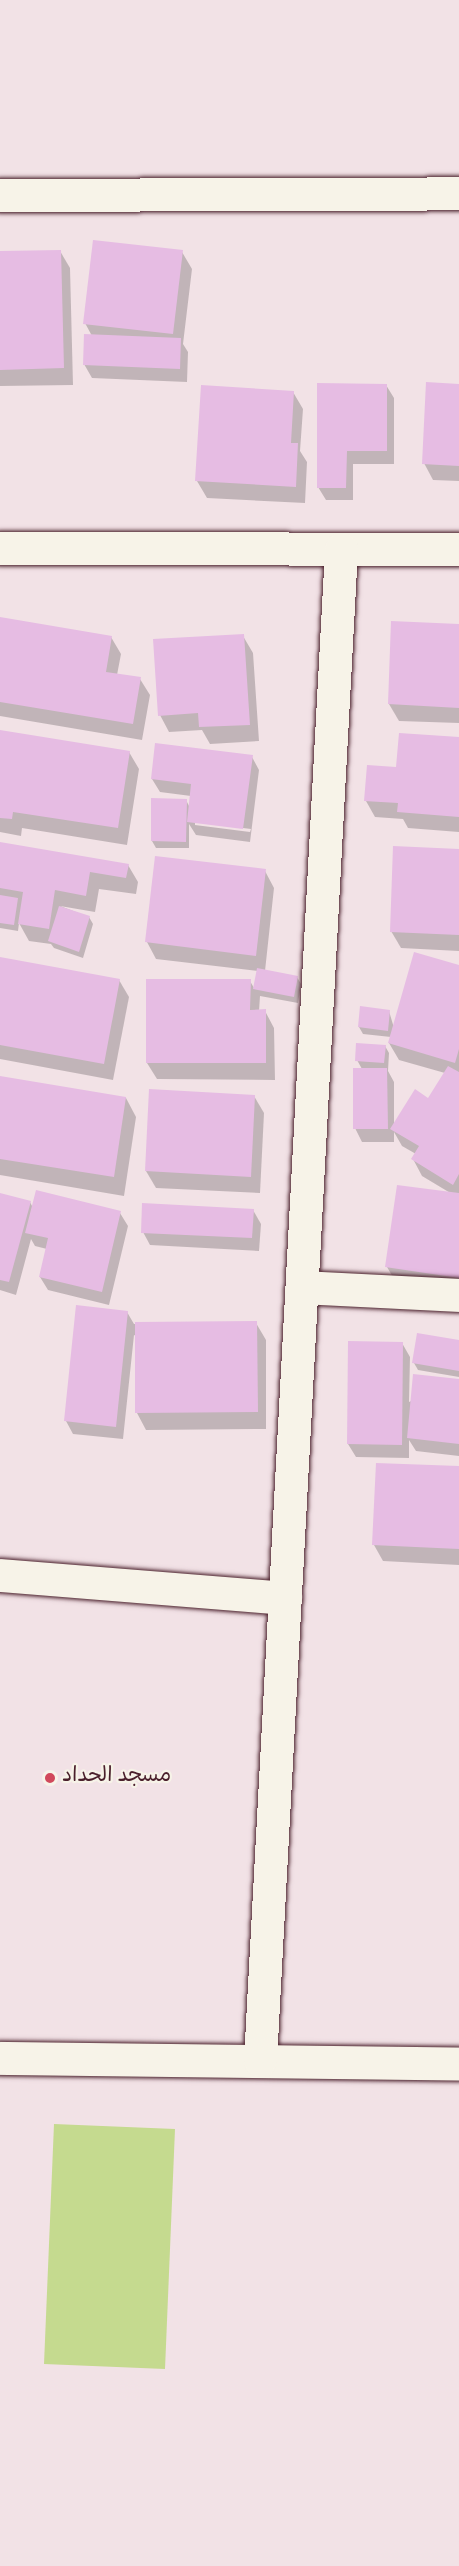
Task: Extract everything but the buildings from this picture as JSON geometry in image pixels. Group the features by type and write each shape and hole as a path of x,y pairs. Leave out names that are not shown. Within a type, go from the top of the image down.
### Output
{"street":[{"path":"0,195 459,193"},
{"path":"0,548 459,549"},
{"path":"260,2060 341,549"},
{"path":"302,1287 459,1295"},
{"path":"0,1575 285,1598"},
{"path":"0,2058 459,2064"}],"green space":[{"path":"54,2124 175,2129 165,2369 44,2364"}],"place":[{"name":"مسجد الحداد","path":"50,1778"}]}
